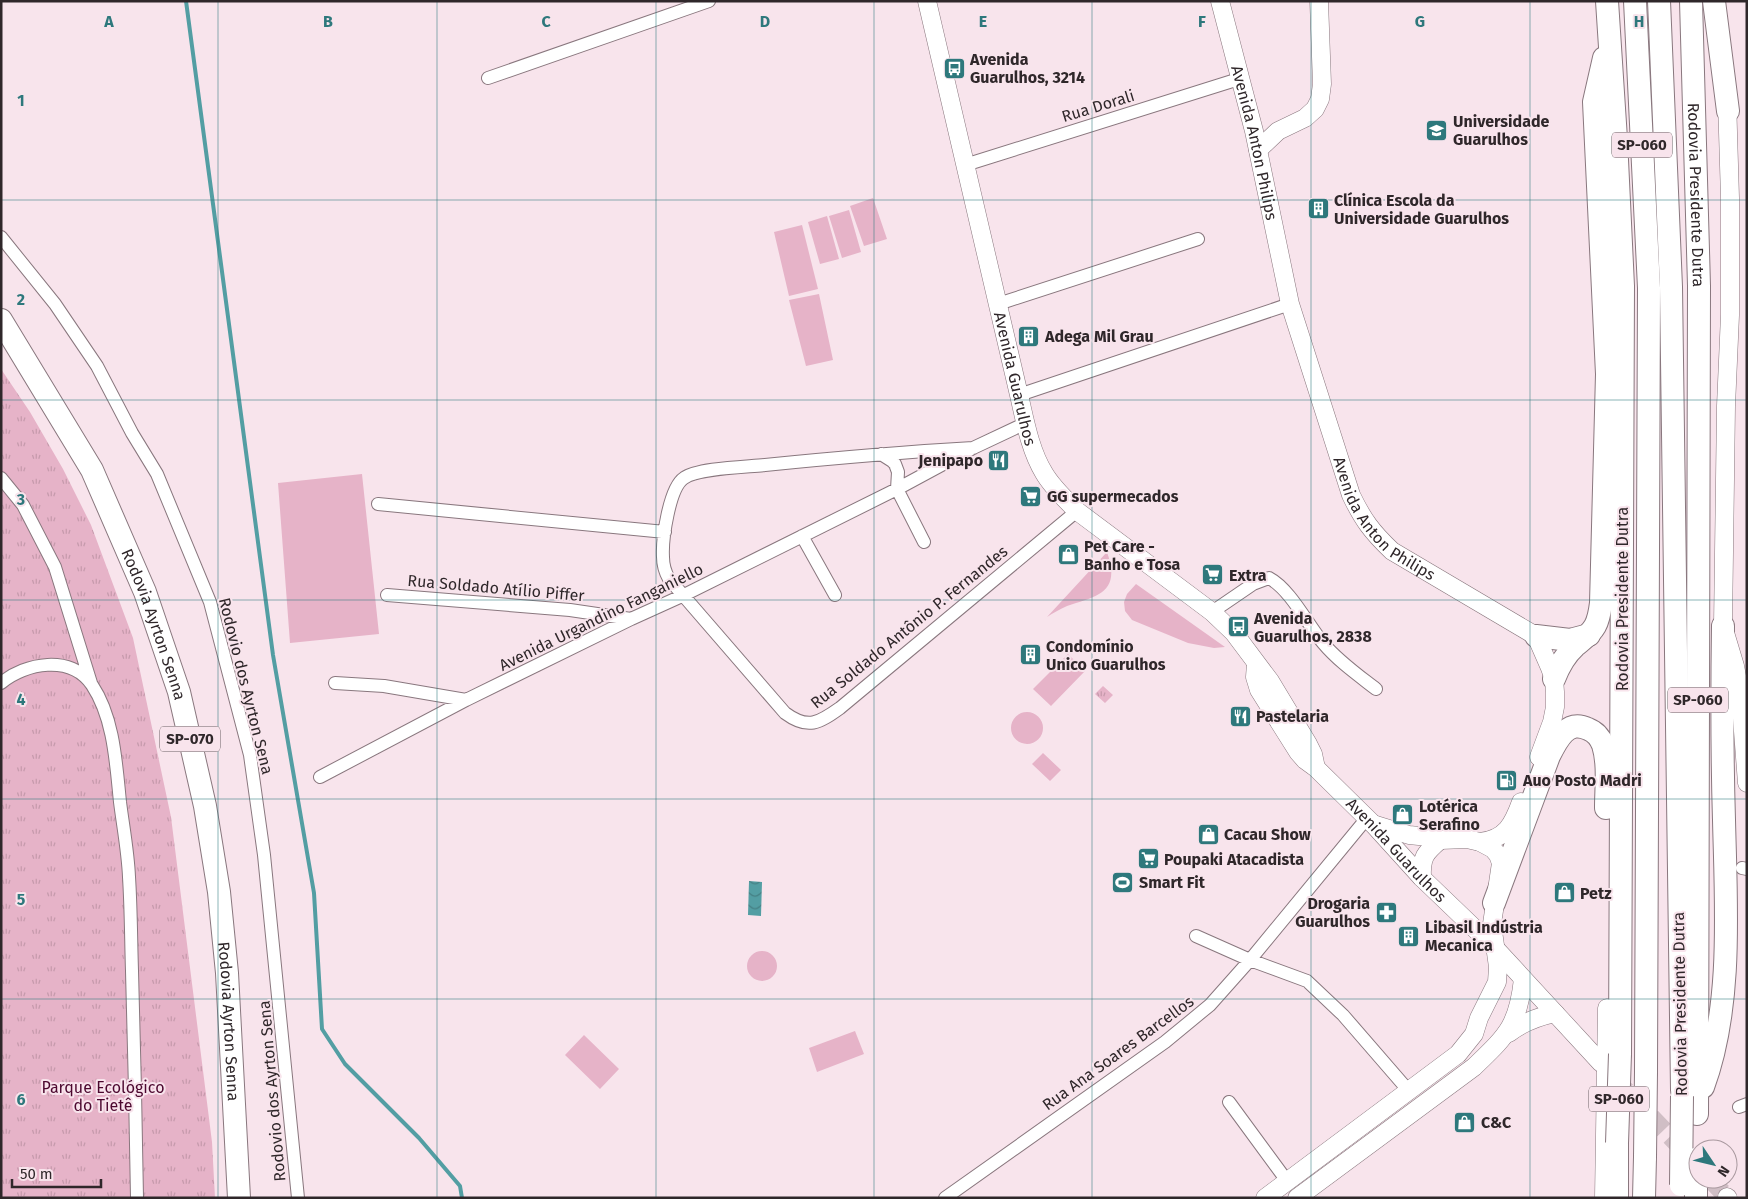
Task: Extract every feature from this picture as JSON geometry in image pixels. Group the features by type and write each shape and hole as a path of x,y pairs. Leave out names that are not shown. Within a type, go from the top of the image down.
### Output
{"highway":[{"name":"Rodovia Presidente Dutra","path":"1635,1 1649,288 1644,1198"},
{"name":"Rodovia Presidente Dutra","path":"1659,1 1671,287 1692,1104"},
{"name":"Rodovia Presidente Dutra","path":"1686,1194 1692,1104 1698,286 1691,1"},
{"path":"1714,1 1728,111"},
{"name":"Rodovia Presidente Dutra","path":"1607,2 1616,139 1623,305 1613,1052 1617,1143 1617,1198"},
{"path":"1554,679 1559,666 1566,656 1595,626 1601,603 1607,374 1594,102 1610,35"},
{"name":"Rodovia Ayrton Senna","path":"1,320 92,470 145,592 179,692 205,806 219,892 227,973 239,1198"},
{"path":"1692,1104 1704,1087 1721,1015 1726,903 1722,757 1723,626"},
{"path":"1536,636 1574,640 1588,635"},
{"path":"1494,903 1554,746 1560,736 1568,728 1578,725 1596,733 1604,747 1607,1008 1613,1052"}],"street":[{"path":"488,78 709,1"},
{"name":"Avenida Guarulhos","path":"927,1 1030,440 1044,473 1058,492 1076,511 1212,612 1234,633 1270,681 1308,744 1313,754 1316,768 1370,821 1422,878 1495,948 1555,1013 1613,1052"},
{"name":"Avenida Anton Philips","path":"1220,1 1242,78 1290,304 1352,496 1363,519 1392,551 1536,636"},
{"path":"1258,150 1278,131 1305,118 1315,109 1320,98 1322,84 1318,1"},
{"path":"1722,1 1728,111 1730,315 1726,406 1723,626 1735,666 1740,692 1747,783"},
{"name":"Rua Dorali","path":"965,165 1242,78"},
{"path":"1254,131 1278,131"},
{"name":"Rodovio dos Ayrton Sena","path":"1,237 55,304 97,366 132,433 157,474 210,602 250,755 281,1013 298,1198"},
{"path":"998,304 1198,239"},
{"path":"1019,395 1290,304"},
{"name":"Avenida Urgandino Fanganiello","path":"320,776 466,700 684,595 1026,423"},
{"name":"Rua Soldado Antônio P. Fernandes","path":"973,448 881,454 699,472 684,477 674,492 665,532 664,570 669,579 785,713 795,720 804,723 814,723 826,718 840,708 1076,511"},
{"path":"881,454 895,464 898,472 898,489 924,542"},
{"path":"1,478 23,506 55,567 91,683 100,699 110,731 129,876 137,1198"},
{"path":"378,504 665,532"},
{"path":"802,536 835,595"},
{"path":"1212,612 1253,584 1269,578 1282,587 1323,644 1337,658 1376,689"},
{"name":"Rua Soldado Atílio Piffer","path":"387,595 570,610 631,619"},
{"path":"1480,842 1494,839 1508,829 1516,815 1552,722 1555,707 1554,679 1536,636"},
{"path":"1,683 27,668 44,664 64,666 77,671 91,683"},
{"path":"335,683 384,686 466,700"},
{"path":"1265,1198 1460,1052 1474,1034 1479,1018 1497,982 1498,967 1492,924 1500,863 1498,855 1493,849 1480,842 1467,839 1440,840 1402,834 1370,821"},
{"name":"Rua Ana Soares Barcellos","path":"945,1198 1188,1024 1210,1005 1370,821"},
{"path":"1422,878 1422,860 1428,850 1440,840"},
{"path":"1196,936 1250,960 1307,981 1343,1015 1408,1090"},
{"path":"1506,1035 1518,1011 1523,978"},
{"name":"SP-060","path":"1604,1198 1607,1008"},
{"path":"1297,1198 1474,1067 1506,1035 1528,1020 1555,1013"},
{"path":"1460,1052 1474,1067"},
{"path":"1229,1102 1287,1181"},
{"path":"1342,1140 1354,1156"}],"green space":[{"path":"873,198 887,239 864,246 850,206"},
{"path":"849,210 861,252 842,258 829,216"},
{"path":"827,216 839,259 820,264 808,222"},
{"path":"802,225 818,289 789,296 774,232"},
{"path":"819,294 833,360 806,366 789,300"},
{"name":"Parque Ecológico do Tietê","path":"1,369 30,412 63,469 91,525 133,638 171,817 212,1142 215,1198 1,1198"},
{"path":"362,474 379,634 290,643 278,483"},
{"path":"1107,552 1111,565 1111,576 1109,584 1104,590 1089,599 1064,607 1047,617"},
{"path":"1136,584 1225,647 1214,648 1188,643 1132,620 1125,611 1124,602 1127,594"},
{"path":"1068,654 1085,671 1051,706 1033,689"},
{"path":"1103,686 1113,695 1105,703 1095,694"},
{"path":"1027,712 1033,713 1038,717 1042,722 1042,734 1038,739 1033,743 1027,744 1021,743 1016,739 1012,734 1011,728 1012,722 1016,717 1021,713"},
{"path":"1043,753 1061,770 1050,781 1032,764"},
{"path":"762,951 772,956 777,966 772,976 762,981 752,976 747,966 752,956"},
{"path":"855,1031 864,1054 817,1072 809,1048"},
{"path":"584,1035 619,1069 600,1089 565,1055"}],"water":[{"path":"749,881 762,882 761,916 748,915"}],"waterway":[{"path":"186,1 273,655 314,893 322,1029 345,1064 419,1138 460,1186 462,1198"}],"tunnel":[{"path":"1614,1078 1686,1153"},
{"path":"1719,1189 1727,1197"}],"place":[{"name":"Avenida Guarulhos, 3214","path":"954,68"},
{"name":"Universidade Guarulhos","path":"1437,130"},
{"name":"Clínica Escola da Universidade Guarulhos","path":"1318,209"},
{"name":"Adega Mil Grau","path":"1029,336"},
{"name":"Jenipapo","path":"999,460"},
{"name":"GG supermecados","path":"1031,496"},
{"name":"Pet Care - Banho e Tosa","path":"1068,555"},
{"name":"Extra","path":"1213,575"},
{"name":"Avenida Guarulhos, 2838","path":"1238,627"},
{"name":"Condomínio Unico Guarulhos","path":"1030,655"},
{"name":"Pastelaria","path":"1240,716"},
{"name":"Auo Posto Madri","path":"1507,780"},
{"name":"Lotérica Serafino","path":"1403,815"},
{"name":"Cacau Show","path":"1208,834"},
{"name":"Poupaki Atacadista","path":"1148,859"},
{"name":"Smart Fit","path":"1123,882"},
{"name":"Petz","path":"1564,893"},
{"name":"Drogaria Guarulhos","path":"1386,912"},
{"name":"Libasil Indústria Mecanica","path":"1409,936"},
{"name":"C&C","path":"1465,1122"}]}
